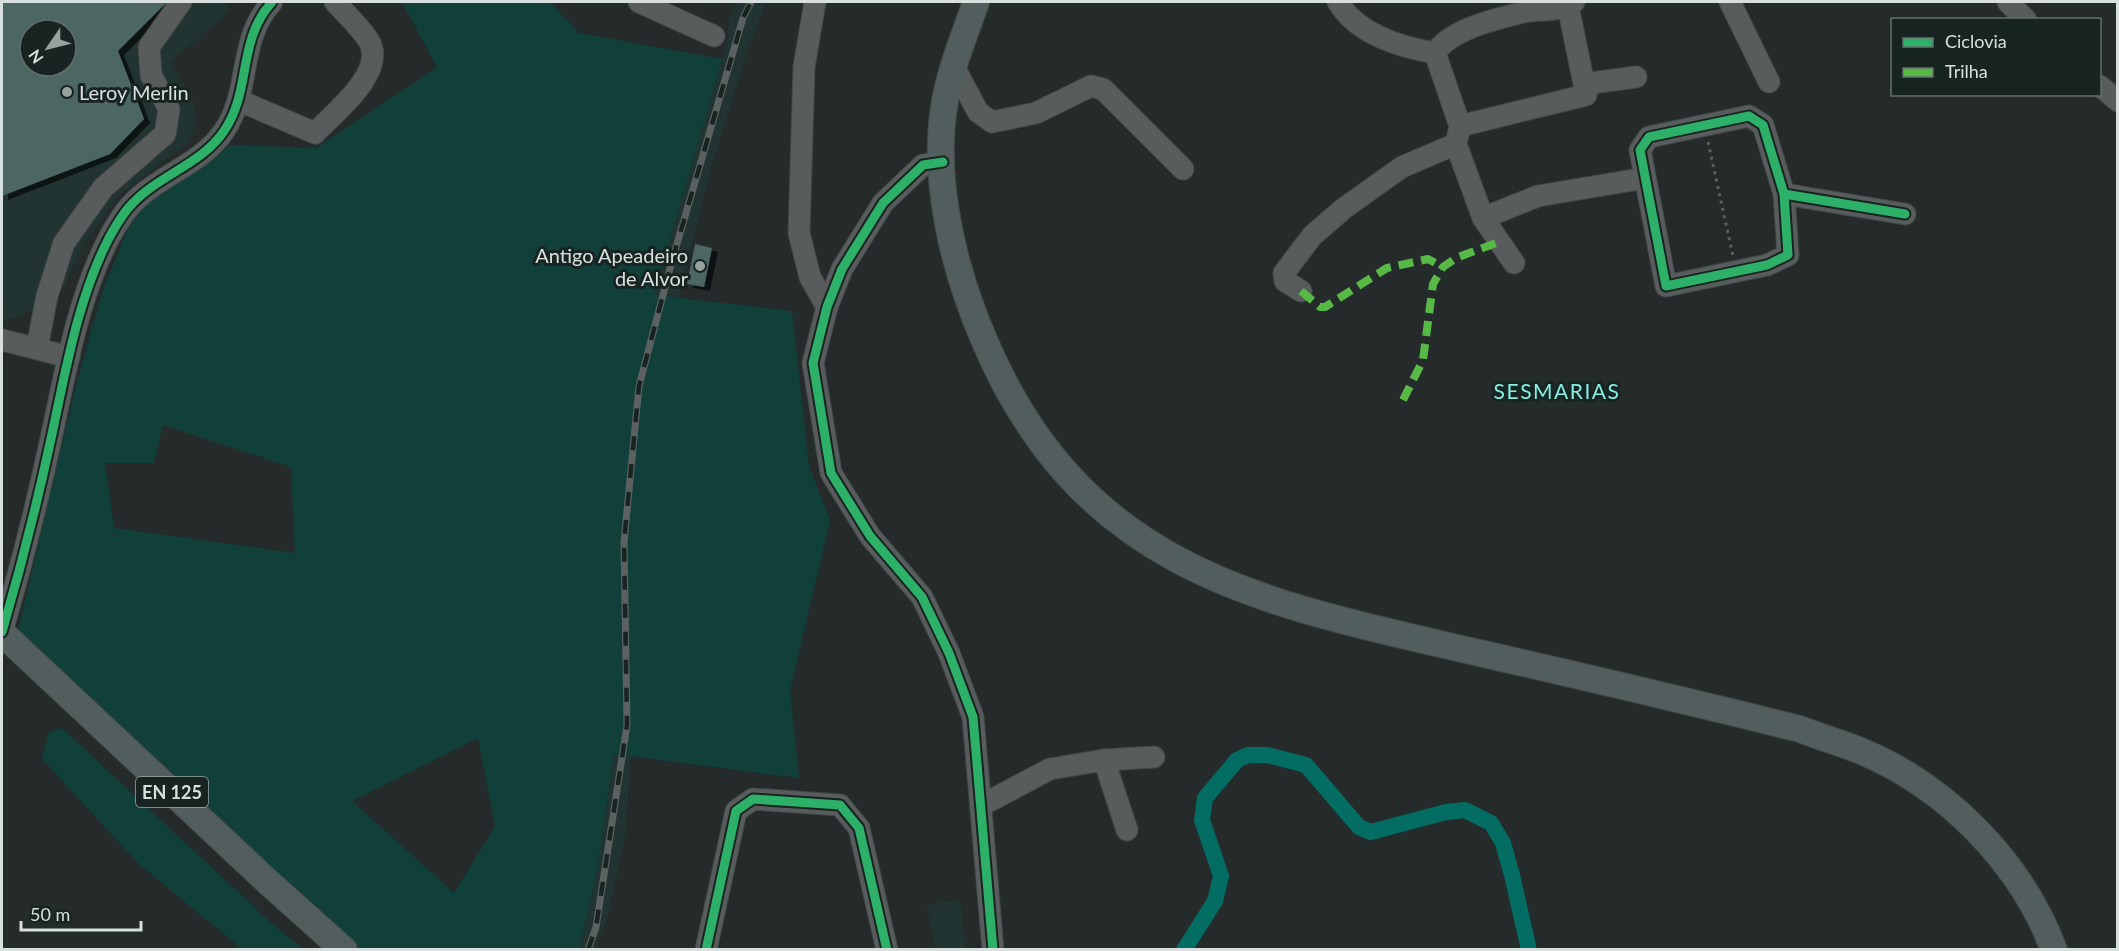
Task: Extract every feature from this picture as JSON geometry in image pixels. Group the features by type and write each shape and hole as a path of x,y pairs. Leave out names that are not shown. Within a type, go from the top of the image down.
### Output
{"main road":[{"path":"976,2 944,103 945,210 957,267 977,325 1004,386 1035,436 1068,477 1106,512 1145,542 1201,573 1247,592 1330,619 1800,729 1862,751 1900,771 1940,798 1972,826 2000,856 2024,889 2054,950"},
{"name":"EN 125","path":"2,633 344,950"},
{"name":"EN 125","path":"2,651 323,950"}],"street":[{"path":"37,348 47,296 64,243 103,188 165,134 169,109 151,75 149,47 181,2"},
{"path":"2,633 11,602 10,568 79,319 109,238 131,204 204,153 224,132 240,101 248,44 259,16 272,2"},
{"path":"240,101 315,133 365,81 372,60 370,43 335,2"},
{"path":"639,2 714,36"},
{"path":"815,2 804,67 798,233 810,277 827,307"},
{"path":"1338,2 1347,17 1371,32 1401,47 1435,53"},
{"path":"1730,2 1769,81"},
{"path":"2008,2 2024,18"},
{"path":"1514,263 1483,218 1435,53 1441,44 1468,30 1524,12 1571,4 1586,95"},
{"path":"954,67 978,112 992,122 1036,113 1091,86 1103,89 1184,169"},
{"path":"1301,291 1283,277 1312,236 1343,209 1402,167 1458,135 1636,77"},
{"path":"2101,87 2118,101"},
{"path":"1749,116 1763,125 1784,194 1788,255 1767,265 1666,286 1645,178 1640,150 1649,137 1749,116"},
{"path":"943,162 923,165 883,203 842,270 827,307 813,363 831,473 870,536 922,597 949,653 973,717 993,950"},
{"path":"1483,218 1538,196 1645,178"},
{"path":"1784,194 1905,214"},
{"path":"2,340 69,357"},
{"path":"982,805 1050,769 1104,760 1154,757"},
{"path":"1104,760 1127,830"},
{"path":"706,950 736,811 753,799 840,805 859,828 888,950"}],"path":[{"path":"1704,126 1737,272"}],"shaded area":[{"path":"2,2 227,2 230,10 171,62 193,101 197,121 188,143 120,194 86,241 64,287 25,314 2,321"},
{"path":"736,2 766,2 748,50 710,171 660,372 625,839 607,919 596,949 579,950 597,871 613,766 654,295 727,43 729,17"},
{"path":"960,899 966,949 936,949 926,905"}],"green space":[{"path":"402,2 550,2 579,33 722,59 654,295 792,311 809,466 830,521 790,690 799,778 614,754 597,871 579,949 359,949 18,630 78,378 103,290 127,231 145,205 231,145 316,148 437,67","holes":["163,425 291,467 295,553 114,528 105,463 154,463","478,738 495,826 454,893 352,801"]},
{"path":"62,728 302,949 242,949 139,864 42,759 49,732"}],"building":[{"name":"Leroy Merlin","path":"2,2 167,2 118,51 144,119 110,154 2,196"},
{"name":"Antigo Apeadeiro de Alvor","path":"695,244 712,248 704,287 687,284"}],"waterway":[{"path":"1184,950 1215,901 1221,876 1202,820 1205,798 1237,760 1248,755 1267,755 1306,765 1359,827 1371,832 1446,812 1465,810 1491,823 1503,843 1529,950"}],"railway":[{"path":"588,950 596,927 627,725 624,542 639,386 672,261 743,18 751,2"}],"marked path":[{"path":"1403,400 1423,360 1433,284 1443,267 1456,258 1499,242"},
{"path":"1301,291 1320,307 1325,307 1387,268 1428,259 1443,267"}],"cycle path":[{"path":"2,632 35,509 74,334 98,261 109,238 132,204 155,185 204,152 224,131 233,115 238,99 254,32 272,2"},
{"path":"1784,194 1763,125 1749,116 1649,137 1640,150 1666,286 1767,265 1788,255 1784,194 1905,214"},
{"path":"943,162 923,165 883,203 842,269 827,307 813,363 831,473 870,536 922,597 949,653 973,717 993,950"},
{"path":"706,950 736,811 753,799 840,805 859,828 887,950"}],"place":[{"name":"Leroy Merlin","path":"67,92"},
{"name":"Antigo Apeadeiro de Alvor","path":"700,266"}],"district":[{"name":"SESMARIAS","path":"1557,390"}]}
